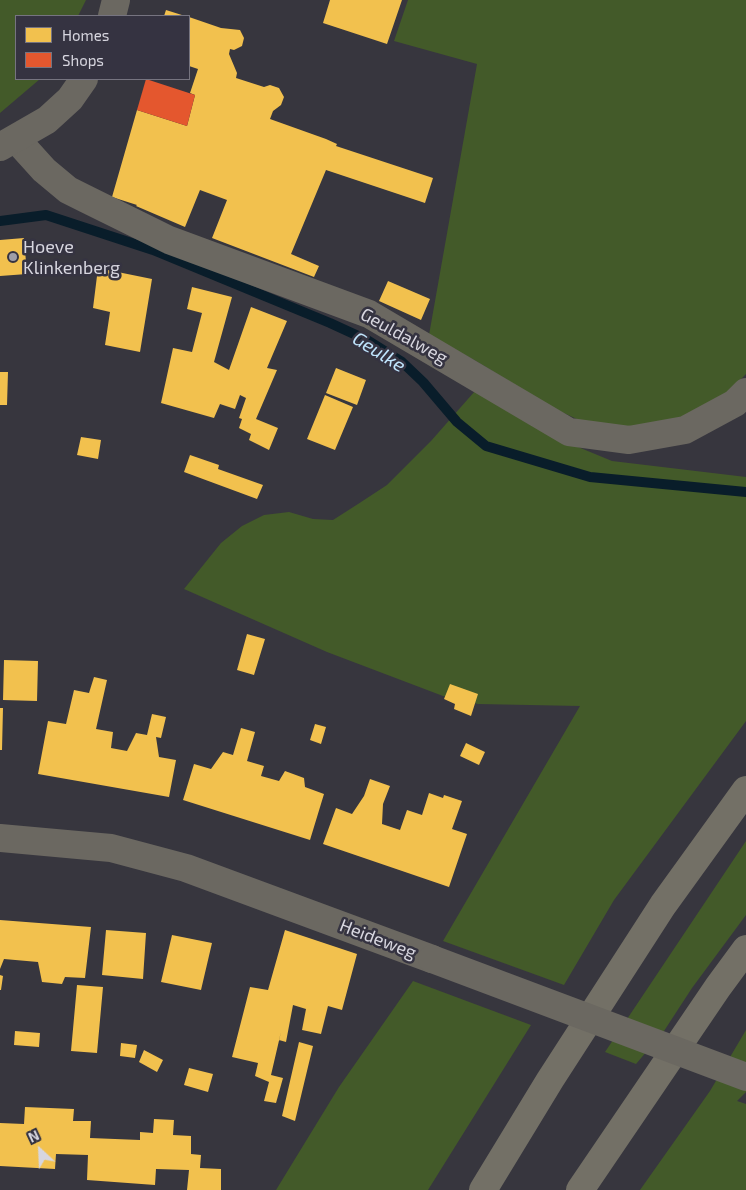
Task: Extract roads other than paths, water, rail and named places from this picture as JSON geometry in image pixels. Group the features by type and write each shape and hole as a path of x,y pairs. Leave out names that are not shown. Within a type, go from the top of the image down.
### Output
{"highway":[{"path":"483,1190 550,1080 663,905 746,790"},
{"path":"580,1190 718,987 746,949"}],"street":[{"path":"112,15 116,0"},
{"path":"8,143 58,111 83,80"},
{"name":"Geuldalweg","path":"8,143 68,190 169,240 369,314 569,432 629,440 685,430 735,403 746,392"},
{"name":"Heideweg","path":"0,838 112,848 186,868 746,1077"}],"waterway":[{"name":"Geulke","path":"0,221 46,215 153,250 367,340 402,362 423,382 457,422 486,446 590,477 746,492"}],"place":[{"name":"Hoeve Klinkenberg","path":"13,257"}]}
